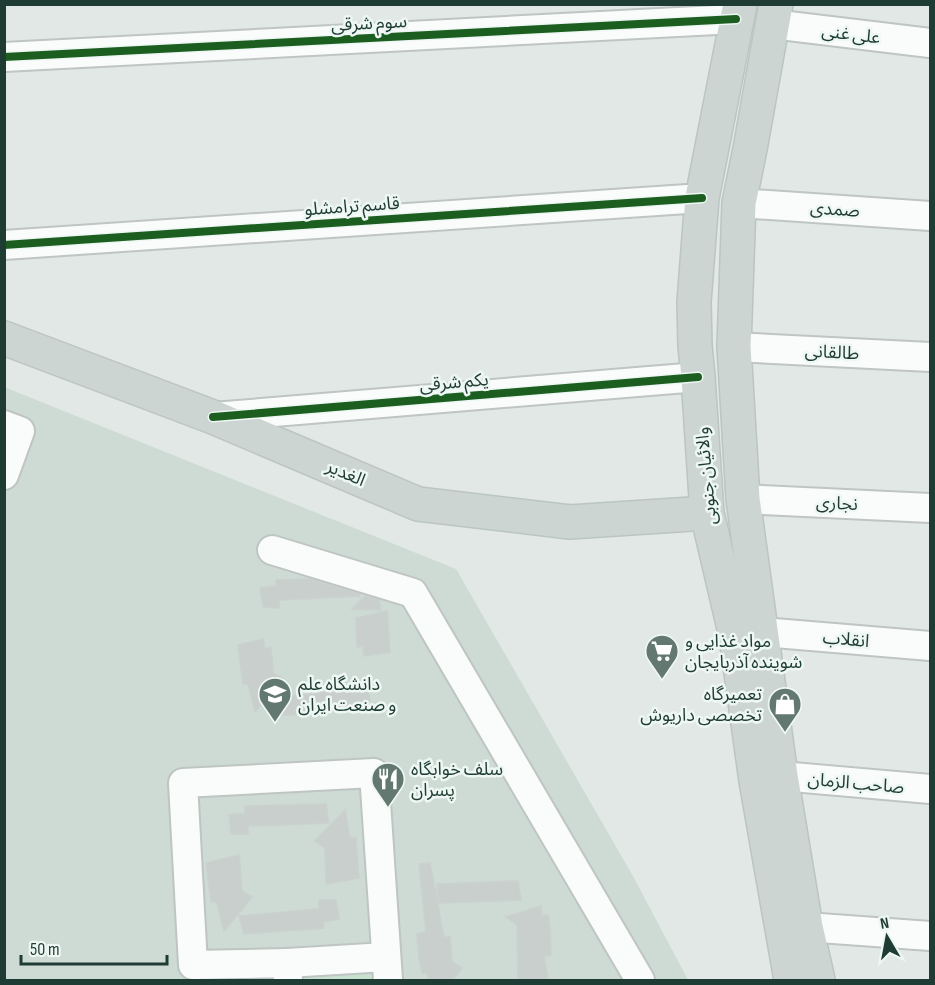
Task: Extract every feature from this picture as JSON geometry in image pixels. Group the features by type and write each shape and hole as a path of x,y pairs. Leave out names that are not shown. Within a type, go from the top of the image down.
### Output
{"main road":[{"path":"738,12 774,14"},
{"name":"والائیان جنوبی","path":"738,12 702,198 694,302 695,346 706,505 736,637 756,781 791,981"},
{"name":"والائیان جنوبی","path":"774,14 739,202 734,347 743,499 781,776 806,927 818,981"},
{"name":"الغدیر","path":"4,338 213,417 418,504 570,522 743,499"}],"street":[{"name":"سوم شرقی","path":"4,57 738,12"},
{"name":"علی غنی","path":"774,14 930,43"},
{"name":"قاسم ترامشلو","path":"4,245 702,198"},
{"name":"صمدی","path":"739,202 930,216"},
{"name":"طالقانی","path":"734,347 930,357"},
{"name":"یکم شرقی","path":"213,417 698,376"},
{"path":"4,426 20,431 4,475"},
{"name":"نجاری","path":"743,499 930,508"},
{"path":"272,550 413,593 640,981"},
{"name":"انقلاب","path":"762,632 930,646"},
{"path":"374,773 387,969 288,972 193,965 183,783 374,773"},
{"name":"صاحب الزمان","path":"781,776 930,789"},
{"path":"806,927 930,936"}],"shaded area":[{"name":"دانشگاه علم و صنعت ایران","path":"4,387 456,569 634,878 688,980 5,980"}],"green space":[{"path":"370,970 371,980 298,980 297,972"}],"building":[{"path":"311,579 360,594 360,596 279,600 279,608 263,607 260,588 276,586 276,580"},
{"path":"365,596 379,600 381,610 352,609"},
{"path":"387,611 390,652 364,656 363,646 357,647 356,618"},
{"path":"263,639 265,649 271,647 273,673 283,679 255,712 248,684 243,684 238,645"},
{"path":"350,682 367,682 370,700 355,704 356,710 275,716 271,698 351,690"},
{"path":"326,804 329,823 248,826 248,834 231,834 229,815 245,813 245,806"},
{"path":"345,810 350,838 356,838 359,878 326,884 325,848 315,841"},
{"path":"239,855 242,891 252,897 224,931 217,902 211,902 206,863"},
{"path":"430,863 444,938 450,936 452,962 462,968 452,981 429,981 427,973 422,973 419,959 417,934 426,932 419,864"},
{"path":"518,881 521,900 438,903 437,884"},
{"path":"319,900 336,900 339,919 323,922 324,928 244,934 239,916 319,909"},
{"path":"541,906 542,916 548,915 550,930 551,955 544,956 548,981 518,981 517,925 506,917"}],"cycle path":[{"path":"4,57 736,19"},
{"path":"4,245 702,198"},
{"path":"213,417 698,377"}],"place":[{"name":"مواد غذایی و شوینده آذربایجان","path":"662,680"},
{"name":"دانشگاه علم و صنعت ایران","path":"275,723"},
{"name":"تعمیرگاه تخصصی داریوش","path":"785,733"},
{"name":"سلف خوابگاه پسران","path":"388,808"}]}
